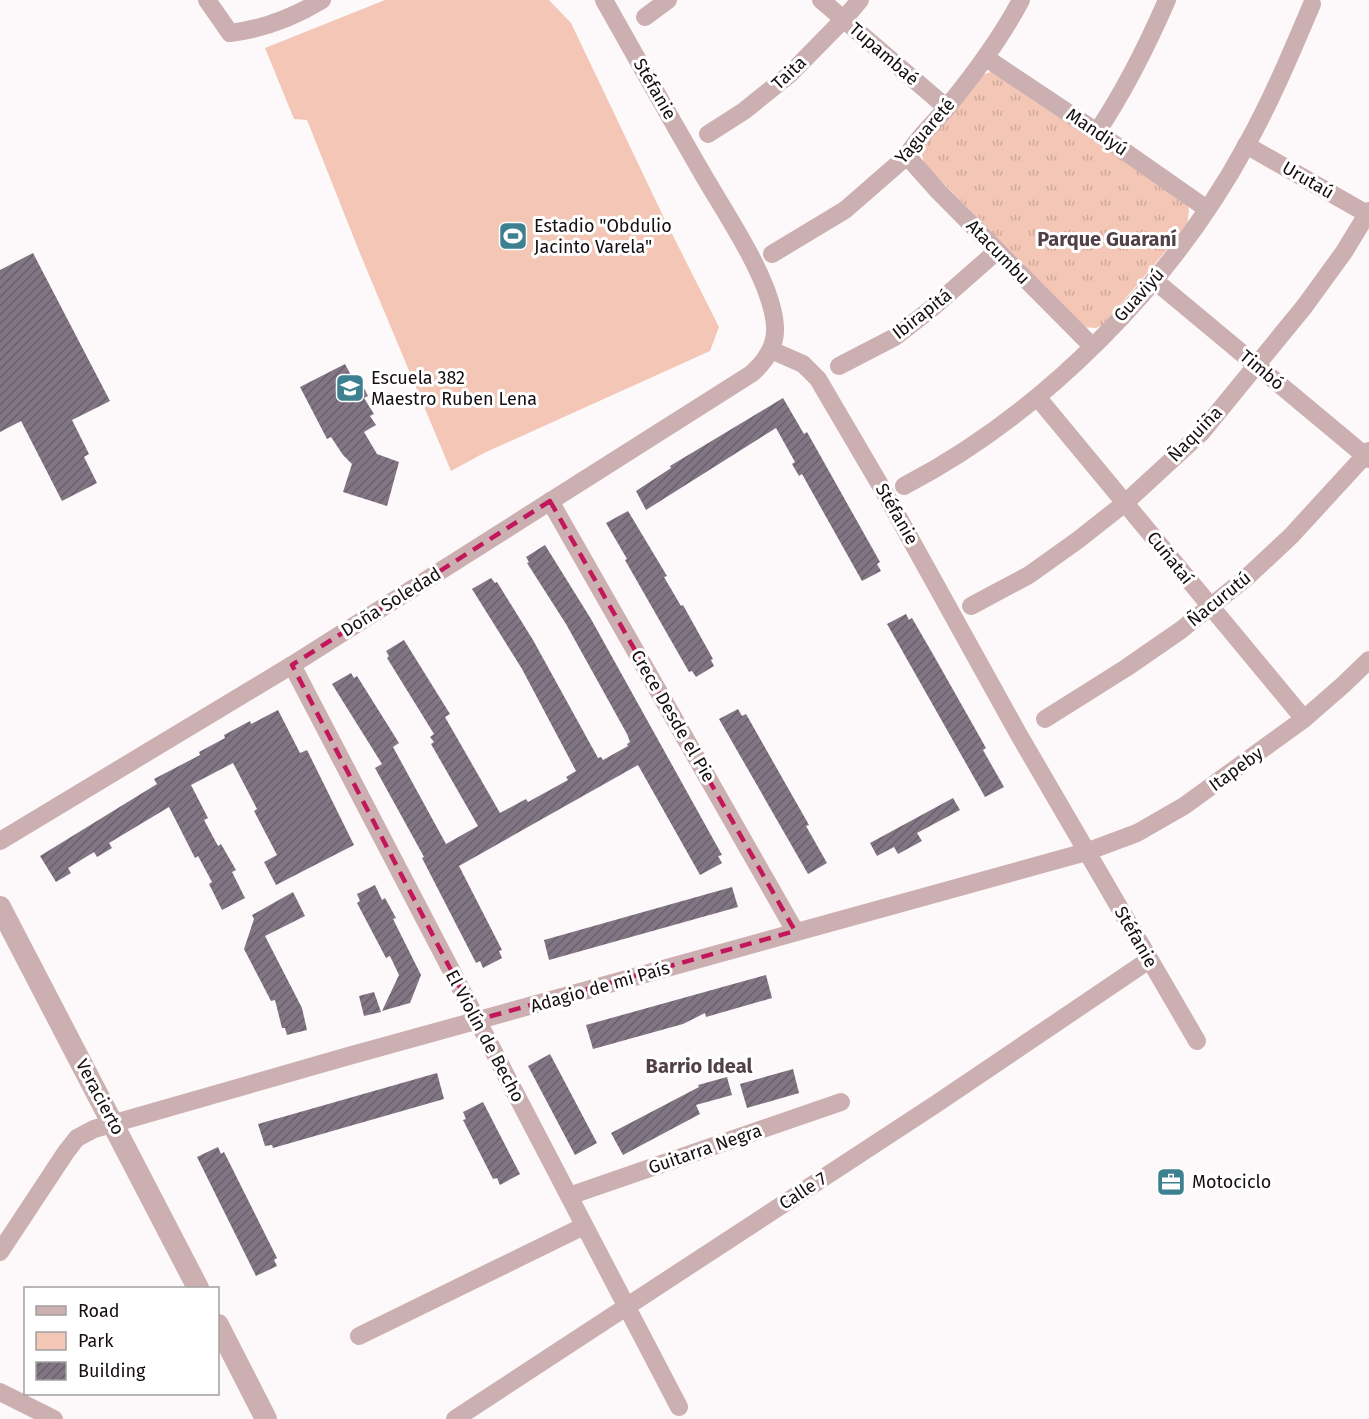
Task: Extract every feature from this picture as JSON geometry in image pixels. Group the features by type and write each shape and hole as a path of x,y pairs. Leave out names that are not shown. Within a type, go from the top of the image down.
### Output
{"street":[{"path":"207,0 230,33 268,25 298,15 322,0"},
{"name":"Stéfanie","path":"604,0 754,264 773,311 776,330 771,350 803,364 818,379 886,495 1019,735 1197,1041"},
{"path":"645,17 668,0"},
{"name":"Tupambaé","path":"821,0 947,108"},
{"name":"Taita","path":"708,134 768,93 790,74 844,20 860,0"},
{"name":"Yaguareté","path":"772,254 845,210 907,156 986,58 1021,0"},
{"path":"1097,132 1116,104 1167,0"},
{"name":"Guaviyú","path":"904,486 989,433 1038,398 1092,346 1154,280 1207,208 1246,145 1281,75 1312,4"},
{"name":"Mandiyú","path":"986,58 1207,208"},
{"name":"Urutaú","path":"1246,145 1368,213"},
{"name":"Atacumbu","path":"907,156 939,192 1092,346"},
{"name":"Ñaquiña","path":"971,606 1029,575 1078,540 1125,503 1201,433 1304,308 1344,252 1368,213"},
{"name":"Ibirapitá","path":"839,366 895,337 997,251"},
{"name":"Timbó","path":"1154,280 1368,456"},
{"name":"Doña Soledad","path":"0,841 292,665 752,374 771,350"},
{"name":"Cuñataí","path":"1038,398 1304,718"},
{"name":"Ñacurutú","path":"1045,719 1181,630 1246,578 1291,536 1368,456"},
{"name":"Crece Desde el Pie","path":"550,501 795,931"},
{"name":"Itapeby","path":"1086,852 1137,833 1184,806 1304,718 1369,660"},
{"name":"El Violín de Becho","path":"292,665 679,1407"},
{"name":"Adagio de mi País","path":"0,1252 77,1138 113,1122 1086,852"},
{"name":"Veracierto","path":"0,907 197,1287"},
{"name":"Calle 7","path":"455,1419 945,1098 1149,960"},
{"name":"Guitarra Negra","path":"569,1196 841,1102"},
{"path":"359,1336 584,1226"},
{"path":"219,1327 266,1419"},
{"path":"0,1392 54,1419"}],"highlighted area":[{"path":"550,501 795,931 477,1020 292,665"}],"green space":[{"name":"Estadio \"Obdulio Jacinto Varela\"","path":"385,0 549,0 571,23 719,327 710,351 484,453 451,471 307,120 294,119 265,48"},
{"path":"995,71 1187,203 1189,210 1187,226 1103,325 1096,328 1082,327 924,163 921,150 984,74"}],"building":[{"path":"33,253 110,401 72,420 89,454 84,457 97,483 62,501 21,421 0,432 0,270"},
{"path":"345,364 354,381 359,378 368,396 364,398 374,414 370,416 376,425 364,432 377,454 399,462 387,506 343,492 352,464 331,437 327,439 300,387"},
{"path":"783,398 804,434 807,432 880,562 877,564 881,571 862,581 802,474 799,476 792,464 795,462 776,428 646,510 636,491 671,468 670,466"},
{"path":"628,511 713,659 711,660 714,666 696,677 692,671 689,672 606,523"},
{"path":"545,545 591,619 722,855 718,856 722,863 700,875 638,765 459,866 502,950 499,951 502,958 483,968 480,961 476,963 422,858 424,857 375,768 382,764 332,684 351,673 354,678 357,676 399,743 393,747 446,844 478,826 431,744 434,742 430,737 434,734 387,658 389,656 386,651 404,640 450,714 445,717 500,813 526,799 528,802 568,780 566,777 576,771 522,669 472,589 491,578 495,583 497,582 533,640 598,758 601,757 603,760 628,746 630,742 627,734 566,624 527,563 529,562 526,557"},
{"path":"906,614 909,620 912,618 934,656 986,748 983,750 1004,787 985,797 887,624"},
{"path":"738,709 742,716 746,714 809,825 806,826 827,863 808,874 719,719"},
{"path":"278,710 300,753 307,750 354,845 276,885 264,862 277,855 254,811 257,809 233,763 191,785 208,818 204,820 218,846 221,844 236,870 232,872 245,898 222,910 209,884 212,882 198,856 195,858 169,807 109,843 112,848 97,857 94,852 68,868 71,873 56,882 40,856 157,784 154,779 200,755 199,752 225,738 224,735"},
{"path":"953,798 960,810 917,833 922,841 898,854 894,847 877,856 870,843"},
{"path":"375,885 382,900 385,898 396,918 393,919 421,975 410,1003 382,1011 399,975 390,956 386,958 357,903 360,901 357,894"},
{"path":"732,887 738,907 549,960 544,940"},
{"path":"293,892 305,916 265,936 302,1008 307,1030 287,1035 285,1028 282,1028 275,1000 271,1001 244,949 254,919 252,915"},
{"path":"766,975 772,998 706,1017 705,1013 683,1024 593,1049 586,1025"},
{"path":"374,992 381,1012 364,1016 359,996"},
{"path":"550,1054 597,1143 575,1155 528,1066"},
{"path":"793,1069 799,1093 747,1108 740,1084"},
{"path":"437,1073 444,1099 273,1148 272,1145 265,1146 258,1124"},
{"path":"727,1077 732,1095 696,1105 700,1114 623,1155 611,1133 699,1087 698,1085"},
{"path":"483,1102 520,1174 500,1185 497,1178 493,1179 463,1120 466,1119 463,1112"},
{"path":"218,1147 221,1154 224,1152 277,1258 274,1260 277,1266 256,1276 197,1157"}],"place":[{"name":"Estadio \"Obdulio Jacinto Varela\"","path":"513,236"},
{"name":"Escuela 382 Maestro Ruben Lena","path":"350,388"},
{"name":"Motociclo","path":"1171,1182"}],"district":[{"name":"Parque Guaraní","path":"1107,239"},
{"name":"Barrio Ideal","path":"699,1066"}]}
